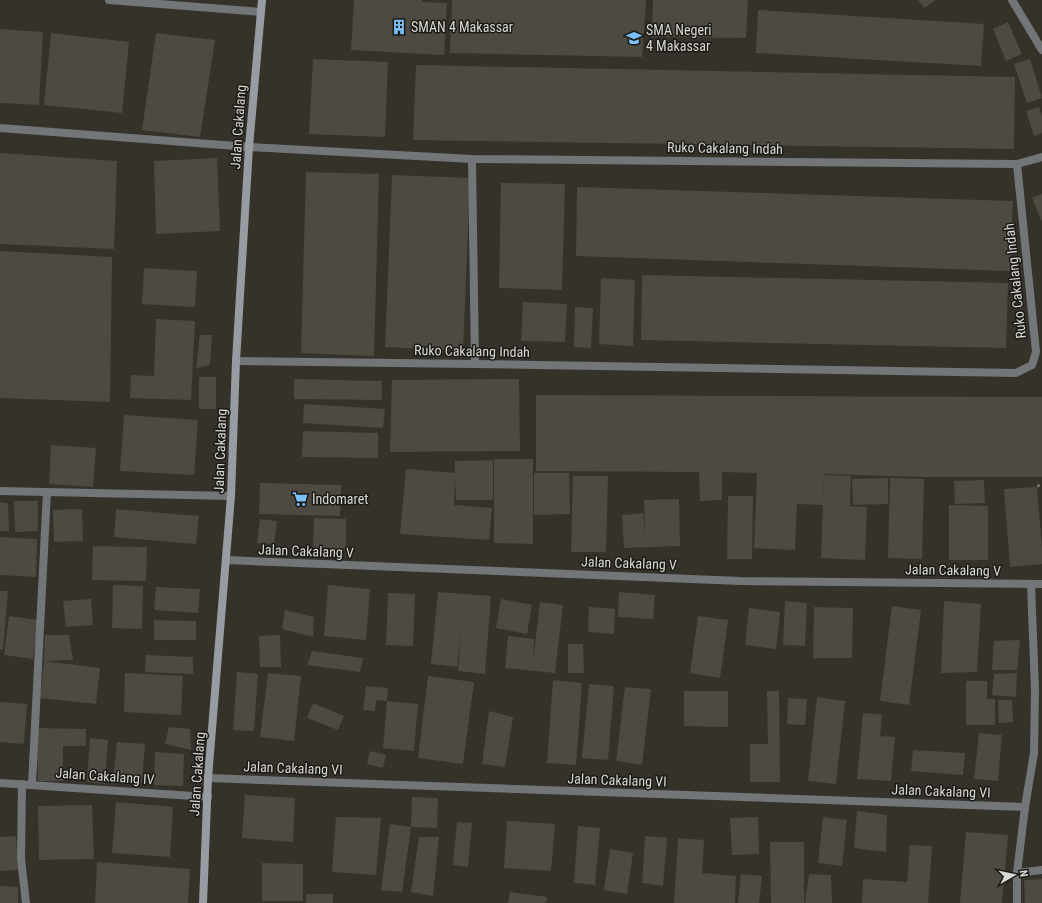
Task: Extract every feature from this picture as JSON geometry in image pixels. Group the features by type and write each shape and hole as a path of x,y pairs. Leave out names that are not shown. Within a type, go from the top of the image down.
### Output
{"main road":[{"name":"Jalan Cakalang","path":"203,903 208,778 231,496 236,361 249,147 262,0"}],"street":[{"path":"109,0 261,12"},
{"path":"1012,0 1042,50"},
{"name":"Ruko Cakalang Indah","path":"0,128 249,147 472,159 1017,164 1036,352 1032,365 1016,373 236,361"},
{"path":"1017,164 1042,157"},
{"path":"472,159 475,364"},
{"path":"0,491 231,496"},
{"path":"32,784 47,492"},
{"name":"Jalan Cakalang V","path":"226,560 740,581 1042,584"},
{"path":"1017,903 1017,873 1025,807 1034,753 1035,690 1031,584"},
{"name":"Jalan Cakalang VI","path":"208,778 1025,807"},
{"name":"Jalan Cakalang IV","path":"0,783 208,796"},
{"path":"22,784 21,859 26,903"},
{"path":"1017,873 1042,870"}],"building":[{"name":"SMAN 4 Makassar","path":"354,0 422,0 422,2 447,3 444,55 351,50"},
{"path":"452,0 646,0 642,57 450,53"},
{"path":"653,0 748,0 746,38 652,37"},
{"path":"918,0 936,0 924,8"},
{"path":"758,10 984,24 981,66 756,53"},
{"path":"1008,22 1022,54 1006,61 993,29"},
{"path":"0,29 43,32 39,105 0,103"},
{"path":"51,33 129,42 122,113 44,105"},
{"path":"156,33 215,40 200,137 142,130"},
{"path":"313,59 388,62 385,137 309,134"},
{"path":"1030,59 1042,98 1027,103 1014,64"},
{"path":"416,65 1015,77 1014,149 413,140"},
{"path":"1039,107 1042,117 1042,133 1034,136 1026,111"},
{"path":"0,153 117,161 114,249 0,244"},
{"path":"217,158 220,231 156,234 154,161"},
{"path":"306,172 379,174 374,356 301,353"},
{"path":"392,175 470,178 463,351 385,347"},
{"path":"501,183 565,184 562,290 499,288"},
{"path":"577,187 1013,201 1010,271 576,256"},
{"path":"1042,194 1042,222 1032,198"},
{"path":"0,251 112,257 110,402 0,398"},
{"path":"144,268 197,271 195,307 142,304"},
{"path":"642,275 1008,283 1006,348 641,340"},
{"path":"601,278 635,280 633,346 599,344"},
{"path":"523,302 567,304 565,342 521,341"},
{"path":"575,307 593,308 591,348 574,347"},
{"path":"156,319 195,321 191,400 130,398 131,375 154,376"},
{"path":"200,335 212,335 210,365 196,368"},
{"path":"199,377 216,377 216,409 199,409"},
{"path":"294,379 382,381 382,400 294,399"},
{"path":"519,379 520,451 390,452 392,380"},
{"path":"536,395 1042,397 1042,477 923,477 824,474 823,505 797,504 795,550 754,548 757,473 722,472 722,500 700,501 699,472 536,471"},
{"path":"304,404 385,409 383,428 303,423"},
{"path":"124,415 198,420 194,475 120,471"},
{"path":"303,431 378,433 378,458 302,457"},
{"path":"51,445 96,448 93,487 49,484"},
{"path":"494,459 533,459 533,544 494,543"},
{"path":"493,460 493,500 456,500 455,478 454,505 492,508 489,540 400,534 406,469 455,473 455,461"},
{"path":"534,473 569,473 570,514 534,515"},
{"path":"824,475 851,476 850,506 867,507 865,560 821,558"},
{"path":"573,476 608,476 606,552 571,552"},
{"path":"888,478 888,504 853,505 852,479"},
{"path":"890,478 924,479 922,559 888,558"},
{"path":"984,480 985,503 955,504 954,481"},
{"name":"Indomaret","path":"260,483 341,485 340,516 259,514"},
{"path":"1037,487 1042,564 1010,567 1004,489"},
{"path":"728,496 753,496 752,559 727,559"},
{"path":"679,499 680,546 624,548 622,515 643,513 645,536 644,500"},
{"path":"14,501 38,501 38,531 15,532"},
{"path":"0,502 8,503 9,531 0,531"},
{"path":"949,505 988,506 988,560 949,560"},
{"path":"82,509 83,541 54,542 53,510"},
{"path":"116,509 199,516 196,544 114,537"},
{"path":"314,518 346,519 346,549 313,548"},
{"path":"260,519 277,521 274,544 257,543"},
{"path":"0,537 37,539 36,577 0,575"},
{"path":"93,546 147,547 146,581 92,580"},
{"path":"113,585 143,586 142,629 112,628"},
{"path":"328,585 370,589 366,640 324,636"},
{"path":"156,587 200,589 198,613 154,610"},
{"path":"0,591 8,591 3,650 0,649"},
{"path":"438,592 491,596 485,674 458,671 461,632 457,667 431,664"},
{"path":"619,592 655,595 653,619 618,617"},
{"path":"388,593 415,594 413,646 386,645"},
{"path":"91,599 93,625 66,627 63,601"},
{"path":"501,599 532,605 527,634 496,628"},
{"path":"785,601 807,603 805,646 783,645"},
{"path":"944,601 981,604 977,672 941,673"},
{"path":"540,602 563,605 555,673 505,668 508,636 534,639 533,662"},
{"path":"892,606 921,610 909,705 880,701"},
{"path":"589,607 615,609 614,634 588,632"},
{"path":"814,607 853,608 852,658 813,658"},
{"path":"749,608 780,612 776,649 745,645"},
{"path":"285,610 314,617 313,637 282,629"},
{"path":"9,616 38,620 33,659 4,655"},
{"path":"698,616 728,620 720,678 690,673"},
{"path":"154,620 196,621 196,640 154,640"},
{"path":"45,635 69,635 73,660 44,661"},
{"path":"280,635 281,667 260,667 259,636"},
{"path":"1020,640 1017,670 992,670 994,641"},
{"path":"568,644 583,644 584,673 568,673"},
{"path":"312,651 363,658 360,672 307,665"},
{"path":"146,655 193,657 193,674 145,672"},
{"path":"44,661 100,668 96,704 40,698"},
{"path":"237,672 258,674 254,731 233,730"},
{"path":"125,673 183,676 181,715 124,712"},
{"path":"268,673 301,676 294,741 260,737"},
{"path":"1017,673 1016,697 992,695 994,674"},
{"path":"428,676 474,682 463,764 418,758"},
{"path":"553,680 582,683 576,765 547,763"},
{"path":"966,681 987,681 987,699 995,699 995,725 966,725"},
{"path":"589,684 614,686 608,760 582,758"},
{"path":"366,686 388,688 387,701 376,700 375,711 363,710"},
{"path":"625,687 651,689 642,765 616,761"},
{"path":"684,691 728,691 728,727 684,726"},
{"path":"767,691 779,691 780,782 750,782 750,744 768,744"},
{"path":"817,697 845,701 836,784 808,781"},
{"path":"788,698 807,699 805,725 787,724"},
{"path":"998,700 1012,700 1013,722 999,723"},
{"path":"387,701 418,704 414,751 383,748"},
{"path":"0,702 27,704 24,744 0,742"},
{"path":"313,703 344,716 338,730 307,718"},
{"path":"489,711 513,717 505,767 482,764"},
{"path":"863,713 882,715 880,736 895,737 891,781 857,779"},
{"path":"169,727 190,729 191,750 165,744"},
{"path":"37,728 86,729 86,746 63,746 63,781 38,781"},
{"path":"979,733 1002,735 998,781 974,779"},
{"path":"90,738 108,740 105,784 87,782"},
{"path":"117,742 145,744 142,783 113,781"},
{"path":"913,750 965,753 963,775 911,771"},
{"path":"370,751 386,755 383,768 367,764"},
{"path":"155,752 184,754 183,786 154,785"},
{"path":"245,795 295,798 293,842 242,838"},
{"path":"412,797 438,798 437,828 411,827"},
{"path":"116,802 173,807 170,857 112,853"},
{"path":"92,805 94,859 39,860 38,806"},
{"path":"857,811 887,815 886,852 854,848"},
{"path":"336,817 381,818 376,875 332,872"},
{"path":"758,817 759,854 732,855 730,818"},
{"path":"823,817 847,820 842,866 818,863"},
{"path":"507,821 555,824 551,871 504,868"},
{"path":"457,822 472,823 468,867 453,865"},
{"path":"390,824 411,827 402,892 381,890"},
{"path":"578,826 600,828 595,885 574,883"},
{"path":"966,832 1008,835 1002,903 960,903"},
{"path":"16,836 18,870 0,871 0,837"},
{"path":"645,836 667,838 663,886 642,883"},
{"path":"419,837 439,837 433,896 411,892"},
{"path":"678,838 704,840 702,873 736,876 735,903 674,903"},
{"path":"770,842 804,842 804,903 771,903"},
{"path":"910,845 932,846 928,903 862,903 863,879 907,882"},
{"path":"610,849 633,853 627,894 604,890"},
{"path":"97,862 190,869 188,903 95,903"},
{"path":"262,863 303,864 303,901 262,901"},
{"path":"741,874 762,876 759,903 738,903"},
{"path":"809,874 831,875 832,903 805,903"},
{"path":"1042,879 1042,903 1025,903 1024,880"},
{"path":"0,886 18,887 18,903 0,903"},
{"path":"510,892 547,897 546,903 508,903"},
{"path":"306,894 333,894 333,903 306,903"}],"place":[{"name":"SMAN 4 Makassar","path":"399,27"},
{"name":"SMA Negeri 4 Makassar","path":"634,38"},
{"name":"Indomaret","path":"300,499"}]}
